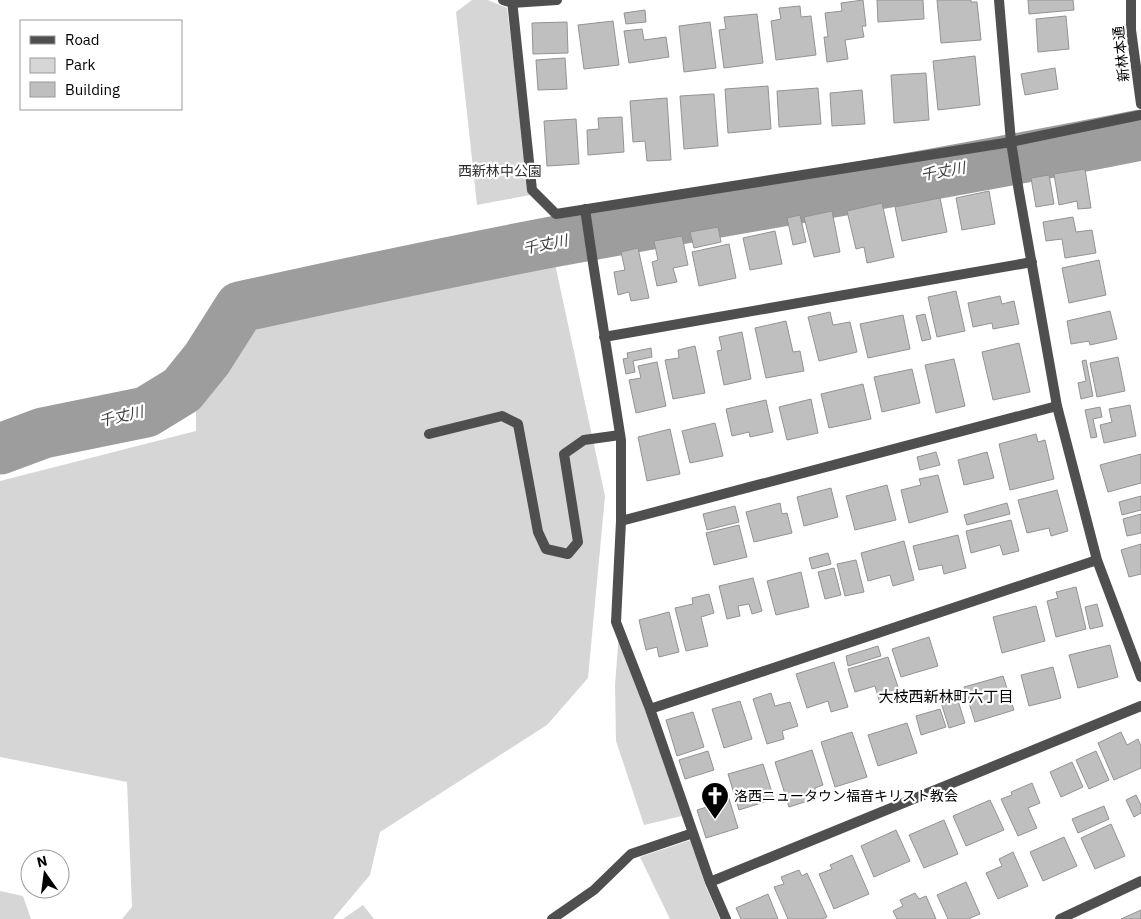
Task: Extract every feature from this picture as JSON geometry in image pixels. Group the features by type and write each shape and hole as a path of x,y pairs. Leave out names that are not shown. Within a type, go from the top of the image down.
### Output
{"street":[{"path":"558,0 509,1 532,190 556,214 1011,142 1141,115"},
{"path":"999,0 1011,142 1057,406 1097,560 1141,677"},
{"name":"新林本通","path":"1132,0 1131,30 1141,104"},
{"path":"586,209 620,435 621,521 616,622 650,709 710,882 726,919"},
{"path":"604,337 1032,262"},
{"path":"621,521 1057,406"},
{"path":"429,434 502,416 518,424 538,532 546,550 568,554 578,542 564,454 584,440 620,435"},
{"path":"650,709 1097,560"},
{"path":"710,882 1141,706"},
{"path":"552,919 594,890 631,854 693,833"},
{"path":"1060,919 1141,881"}],"green space":[{"name":"西新林中公園","path":"472,0 488,0 507,8 530,195 477,205 456,12"},
{"path":"554,259 605,496 588,678 547,725 380,832 370,875 333,919 122,919 132,907 127,782 0,757 0,481 196,431 196,402 253,319"},
{"path":"619,633 682,816 644,825 616,741 615,685"},
{"path":"691,840 706,887 720,919 670,919 640,857"},
{"path":"0,891 20,895 20,899 24,899 31,919 0,919"},
{"path":"363,905 374,919 343,919"}],"building":[{"path":"863,0 866,26 862,26 864,37 845,40 848,59 827,62 824,37 828,37 825,13 842,11 841,3"},
{"path":"877,0 923,0 924,19 878,22"},
{"path":"937,0 971,0 971,2 977,2 981,40 941,43"},
{"path":"1028,0 1073,0 1074,10 1029,14"},
{"path":"800,6 801,17 811,16 816,55 776,60 771,21 781,19 779,8"},
{"path":"645,10 646,22 626,24 624,13"},
{"path":"757,14 763,63 724,68 719,30 726,29 724,17"},
{"path":"1066,16 1069,49 1038,52 1036,19"},
{"path":"613,21 619,65 584,69 578,25"},
{"path":"567,22 568,53 533,54 532,23"},
{"path":"710,22 716,68 684,72 679,26"},
{"path":"642,29 644,40 666,37 669,57 629,63 624,31"},
{"path":"975,56 980,105 938,110 933,61"},
{"path":"565,58 567,89 538,90 536,60"},
{"path":"1055,68 1058,89 1025,95 1021,74"},
{"path":"926,73 929,120 894,123 891,75"},
{"path":"768,86 771,129 728,133 725,89"},
{"path":"818,88 821,124 779,127 777,91"},
{"path":"862,90 865,124 832,126 830,93"},
{"path":"714,94 718,146 684,149 680,96"},
{"path":"667,98 671,160 647,161 645,141 633,142 630,101"},
{"path":"622,117 624,152 588,155 587,130 599,129 598,118"},
{"path":"576,119 579,164 547,166 544,121"},
{"path":"1085,169 1091,208 1078,209 1077,201 1059,205 1054,174"},
{"path":"1049,175 1054,204 1036,207 1031,178"},
{"path":"989,191 995,224 962,230 956,198"},
{"path":"940,198 947,232 902,241 895,207"},
{"path":"882,203 894,257 867,263 864,247 856,249 847,211"},
{"path":"832,211 840,252 814,257 804,217"},
{"path":"800,215 806,242 793,245 787,218"},
{"path":"1073,217 1076,232 1092,230 1096,253 1065,258 1062,239 1046,241 1043,222"},
{"path":"718,227 721,242 694,248 690,232"},
{"path":"775,231 782,264 750,270 743,238"},
{"path":"682,236 688,265 673,268 677,282 657,286 652,262 658,260 654,241"},
{"path":"729,244 736,278 699,286 692,252"},
{"path":"638,248 649,298 631,301 629,292 618,295 614,272 625,270 621,252"},
{"path":"1099,260 1106,295 1069,303 1062,268"},
{"path":"956,291 965,331 937,337 928,297"},
{"path":"1000,296 1002,304 1014,301 1019,324 993,329 992,323 973,327 968,303"},
{"path":"1110,311 1117,339 1090,345 1089,341 1071,344 1067,321"},
{"path":"830,312 833,325 850,322 857,352 819,361 808,317"},
{"path":"925,314 931,339 922,341 916,316"},
{"path":"903,315 910,349 868,358 860,324"},
{"path":"786,321 793,352 800,351 804,371 766,378 755,328"},
{"path":"742,332 751,379 724,385 717,351 722,350 719,337"},
{"path":"1019,343 1030,392 993,400 982,352"},
{"path":"695,346 705,393 673,399 665,360 679,358 678,350"},
{"path":"651,348 652,357 633,361 635,372 626,374 623,359 628,358 627,353"},
{"path":"1118,357 1125,391 1097,397 1090,363"},
{"path":"954,359 965,406 936,413 925,365"},
{"path":"1086,360 1093,396 1081,399 1078,383 1086,381 1082,361"},
{"path":"657,362 666,406 636,413 629,380 641,378 638,366"},
{"path":"912,369 920,403 882,412 874,377"},
{"path":"863,384 871,419 829,428 821,394"},
{"path":"811,399 818,433 787,440 779,407"},
{"path":"766,400 773,432 750,437 749,432 732,436 726,409"},
{"path":"1130,405 1136,436 1104,443 1100,425 1112,422 1109,409"},
{"path":"1100,407 1102,417 1093,419 1097,437 1091,438 1085,410"},
{"path":"715,423 723,456 690,463 682,431"},
{"path":"670,429 680,474 647,481 638,437"},
{"path":"1036,434 1038,442 1045,440 1054,479 1010,490 999,444"},
{"path":"936,452 940,465 920,470 917,457"},
{"path":"987,452 994,478 964,485 958,460"},
{"path":"1141,454 1141,483 1108,492 1100,465"},
{"path":"938,475 948,512 909,523 901,490 921,485 919,479"},
{"path":"887,485 896,520 855,530 846,496"},
{"path":"831,488 838,517 804,526 797,497"},
{"path":"1057,490 1068,531 1051,536 1049,528 1027,533 1018,500"},
{"path":"1141,496 1141,510 1122,515 1119,502"},
{"path":"780,503 782,514 787,513 792,533 754,542 746,512"},
{"path":"1007,503 1010,514 967,525 964,515"},
{"path":"735,506 739,522 707,530 703,514"},
{"path":"1141,514 1141,533 1127,536 1123,519"},
{"path":"1011,520 1019,551 1003,555 1000,545 971,553 966,531"},
{"path":"739,525 747,557 714,565 706,533"},
{"path":"958,535 966,568 944,574 942,565 919,570 913,546"},
{"path":"904,541 914,580 893,586 890,575 868,581 861,553"},
{"path":"1141,544 1141,574 1129,577 1121,550"},
{"path":"828,553 831,564 812,569 809,558"},
{"path":"856,560 864,592 845,596 837,564"},
{"path":"834,568 841,595 825,599 818,572"},
{"path":"801,572 809,607 776,615 767,581"},
{"path":"753,578 762,611 752,614 749,604 738,606 740,616 727,619 719,586"},
{"path":"1076,587 1086,629 1056,637 1047,601 1058,598 1056,592"},
{"path":"709,594 714,613 701,617 708,646 686,651 675,608 693,604 692,598"},
{"path":"1097,604 1103,626 1090,629 1085,607"},
{"path":"1036,606 1045,641 1002,653 993,617"},
{"path":"669,612 679,652 659,657 657,647 646,650 639,620"},
{"path":"929,637 938,666 901,677 892,649"},
{"path":"1110,645 1118,677 1078,688 1069,655"},
{"path":"878,646 881,656 848,666 846,656"},
{"path":"888,657 901,696 880,703 875,686 855,692 848,669"},
{"path":"834,662 848,707 831,712 828,701 807,708 796,674"},
{"path":"1053,667 1061,698 1029,706 1021,675"},
{"path":"1003,676 1014,710 975,722 964,687"},
{"path":"955,691 965,723 949,728 939,696"},
{"path":"771,693 775,706 790,702 798,726 782,731 784,739 767,744 753,699"},
{"path":"740,701 752,739 724,748 712,709"},
{"path":"940,709 946,727 921,735 916,716"},
{"path":"693,712 704,747 677,756 666,720"},
{"path":"907,723 917,753 878,766 868,735"},
{"path":"852,732 867,777 835,787 821,742"},
{"path":"1121,732 1127,745 1138,739 1141,746 1141,768 1114,780 1098,743"},
{"path":"812,750 823,785 815,788 817,798 789,807 775,762"},
{"path":"708,751 714,770 685,779 679,760"},
{"path":"1096,751 1109,780 1089,789 1076,760"},
{"path":"1072,762 1083,787 1061,797 1050,772"},
{"path":"763,764 774,799 739,810 728,774"},
{"path":"1032,783 1040,803 1028,808 1037,828 1018,836 1001,799 1012,795 1011,792"},
{"path":"726,789 738,828 706,838 697,810 707,807 704,796"},
{"path":"1136,795 1141,805 1141,813 1134,817 1126,800"},
{"path":"990,800 1004,830 966,846 953,816"},
{"path":"1104,806 1109,819 1078,833 1072,819"},
{"path":"944,820 958,854 924,868 909,835"},
{"path":"1111,824 1125,856 1095,869 1081,838"},
{"path":"896,830 910,861 874,877 861,846"},
{"path":"1064,837 1077,866 1043,881 1030,852"},
{"path":"1013,852 1028,886 998,899 986,873 1002,866 999,859"},
{"path":"852,855 869,894 834,909 819,874 832,869 830,865"},
{"path":"799,870 802,876 807,873 827,917 823,919 788,919 774,887 784,884 781,877"},
{"path":"966,882 980,914 968,919 948,919 937,895"},
{"path":"915,893 919,899 926,896 936,919 897,919 893,911 903,906 900,900"},
{"path":"768,894 778,919 741,919 736,908"},
{"path":"1141,910 1141,919 1121,919"}],"waterway":[{"name":"千丈川","path":"0,449 43,433 146,412 182,390 207,359 240,307 552,242 920,177 1141,135"}],"place":[{"name":"洛西ニュータウン福音キリスト教会","path":"715,820"}],"district":[{"name":"大枝西新林町六丁目","path":"946,696"}]}
